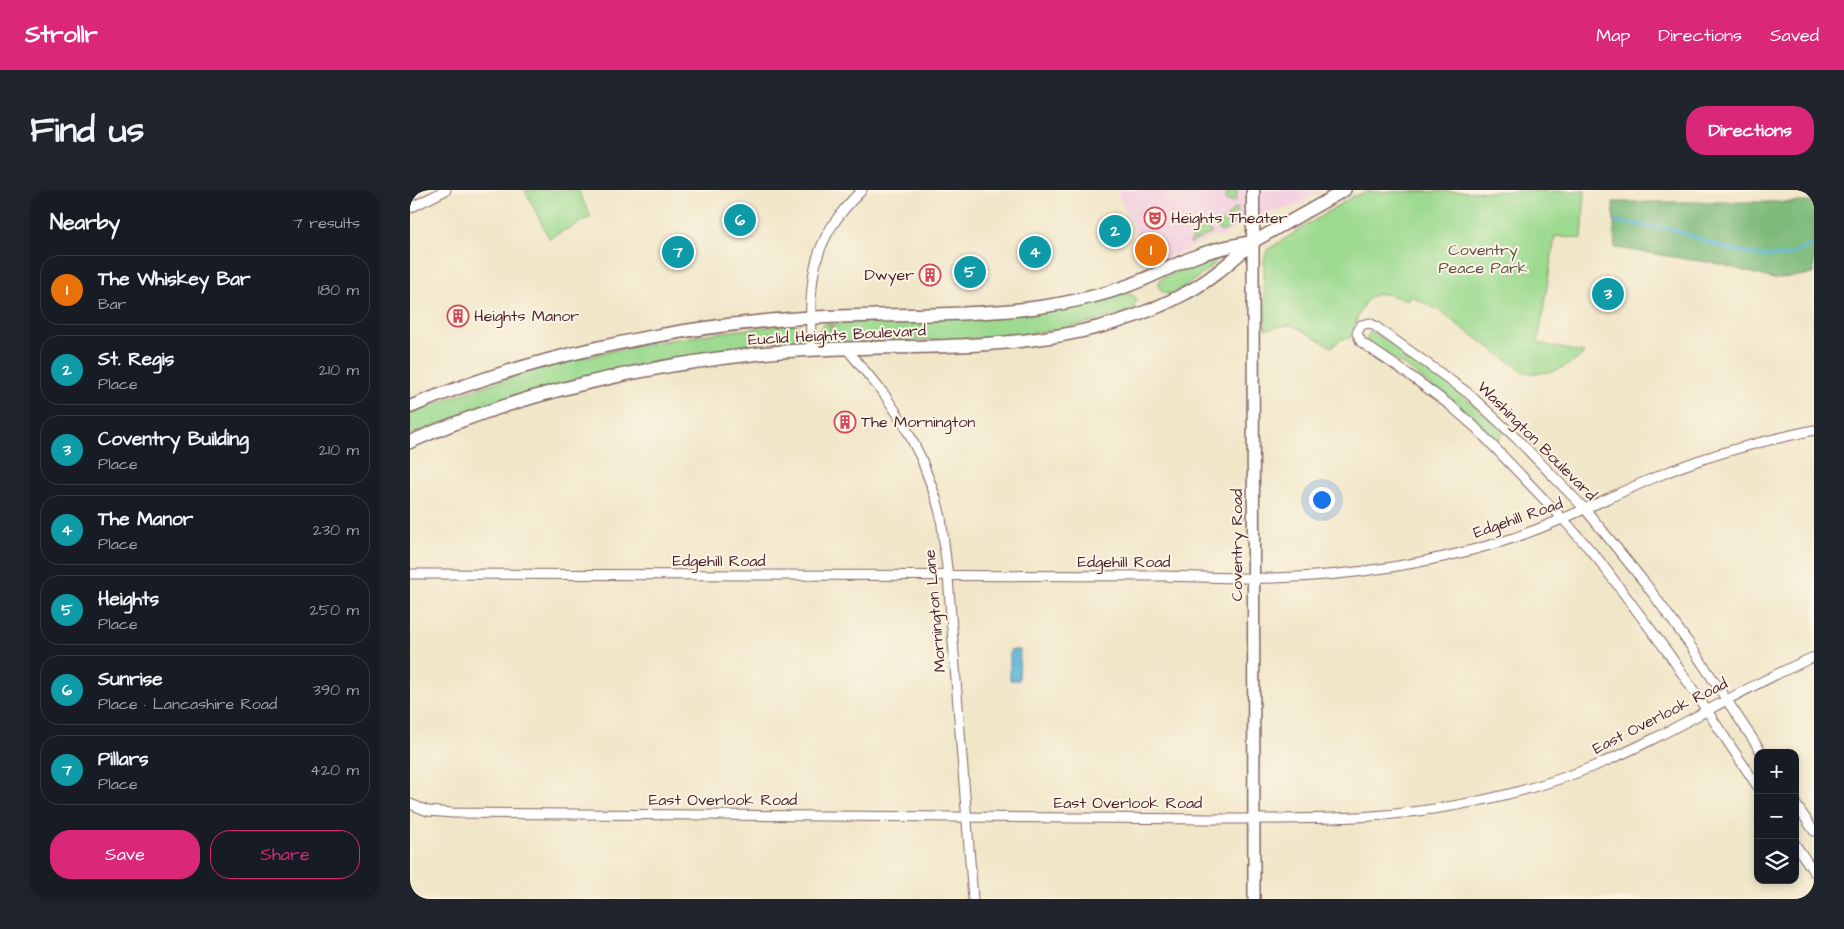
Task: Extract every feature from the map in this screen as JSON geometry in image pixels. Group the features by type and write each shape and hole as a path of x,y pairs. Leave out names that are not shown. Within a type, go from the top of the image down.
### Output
{"main road":[{"name":"Coventry Road","path":"1253,190 1253,242"},
{"name":"Euclid Heights Boulevard","path":"410,407 473,384 550,360 621,344 719,326 810,318 984,312 1063,303 1105,293 1142,281 1201,254 1219,248 1253,242"},
{"name":"Euclid Heights Boulevard","path":"410,442 503,407 608,379 687,363 765,353 811,350 1018,342 1056,337 1098,328 1153,310 1186,293 1218,273 1253,242"}],"street":[{"path":"410,208 446,190"},
{"path":"811,350 812,278 816,259 831,227 846,206 862,190"},
{"name":"Euclid Heights Boulevard","path":"1253,242 1345,190"},
{"name":"Coventry Road","path":"1253,242 1254,899"},
{"name":"Washington Boulevard","path":"1754,781 1669,654 1598,559 1499,451 1451,406 1360,342 1357,333 1361,325 1369,323 1375,326 1468,393 1517,439 1585,509 1645,583 1727,699 1759,749"},
{"name":"Mornington Lane","path":"846,348 884,394 903,422 921,458 941,517 948,576 973,899"},
{"name":"Edgehill Road","path":"410,574 1253,578 1320,576 1366,571 1431,560 1502,542 1563,520 1660,475 1702,460 1814,430"},
{"name":"East Overlook Road","path":"410,804 428,811 460,814 1254,819 1372,816 1444,808 1486,799 1534,786 1596,765 1644,744 1775,674 1814,657"},
{"path":"1799,809 1814,831"},
{"path":"410,813 428,811"},
{"path":"1799,850 1814,872"}],"shaded area":[{"path":"1116,190 1323,190 1296,206 1241,219 1232,230 1220,239 1216,235 1153,266"}],"green space":[{"path":"525,190 578,190 591,217 549,238"},
{"path":"1229,190 1237,190 1236,201 1227,201 1225,199"},
{"name":"Coventry Peace Park","path":"1585,191 1582,239 1555,236 1538,343 1584,353 1564,367 1540,373 1524,372 1436,309 1409,295 1408,301 1383,294 1374,295 1368,299 1363,305 1350,338 1341,339 1332,347 1292,325 1265,329 1264,261 1267,250 1353,196 1369,192"},
{"path":"1613,202 1814,202 1814,274 1774,279 1719,264 1615,248"},
{"path":"1235,208 1238,208 1236,220 1228,229 1221,232 1217,228"},
{"path":"1204,226 1212,233 1190,243 1189,242"},
{"path":"1212,255 1217,262 1180,290 1168,294 1159,288 1161,279"},
{"path":"1126,292 1137,300 1133,310 1060,329 1022,335 968,339 833,342 832,324 903,320"},
{"path":"826,323 830,323 831,343 823,341 819,333 820,328"},
{"path":"796,324 803,332 802,338 799,339 754,343 734,350 634,366 584,378 498,402 410,435 410,414 470,391 551,365 655,343 739,330"},
{"path":"1371,331 1406,353 1440,378 1504,433 1495,442 1411,370 1365,341"}],"water":[{"path":"1010,650 1020,650 1019,680 1010,680"}],"waterway":[{"path":"1616,222 1671,229 1725,248 1760,256 1787,256 1814,244"}],"place":[{"name":"Heights Theater","path":"1155,218"},
{"name":"Sunrise","path":"740,220"},
{"name":"St. Regis","path":"1115,231"},
{"name":"The Whiskey Bar","path":"1151,250"},
{"name":"Pillars","path":"678,252"},
{"name":"The Manor","path":"1035,252"},
{"name":"Heights","path":"970,272"},
{"name":"Dwyer","path":"930,275"},
{"name":"Coventry Building","path":"1608,294"},
{"name":"Heights Manor","path":"458,316"},
{"name":"The Mornington","path":"845,422"}]}
